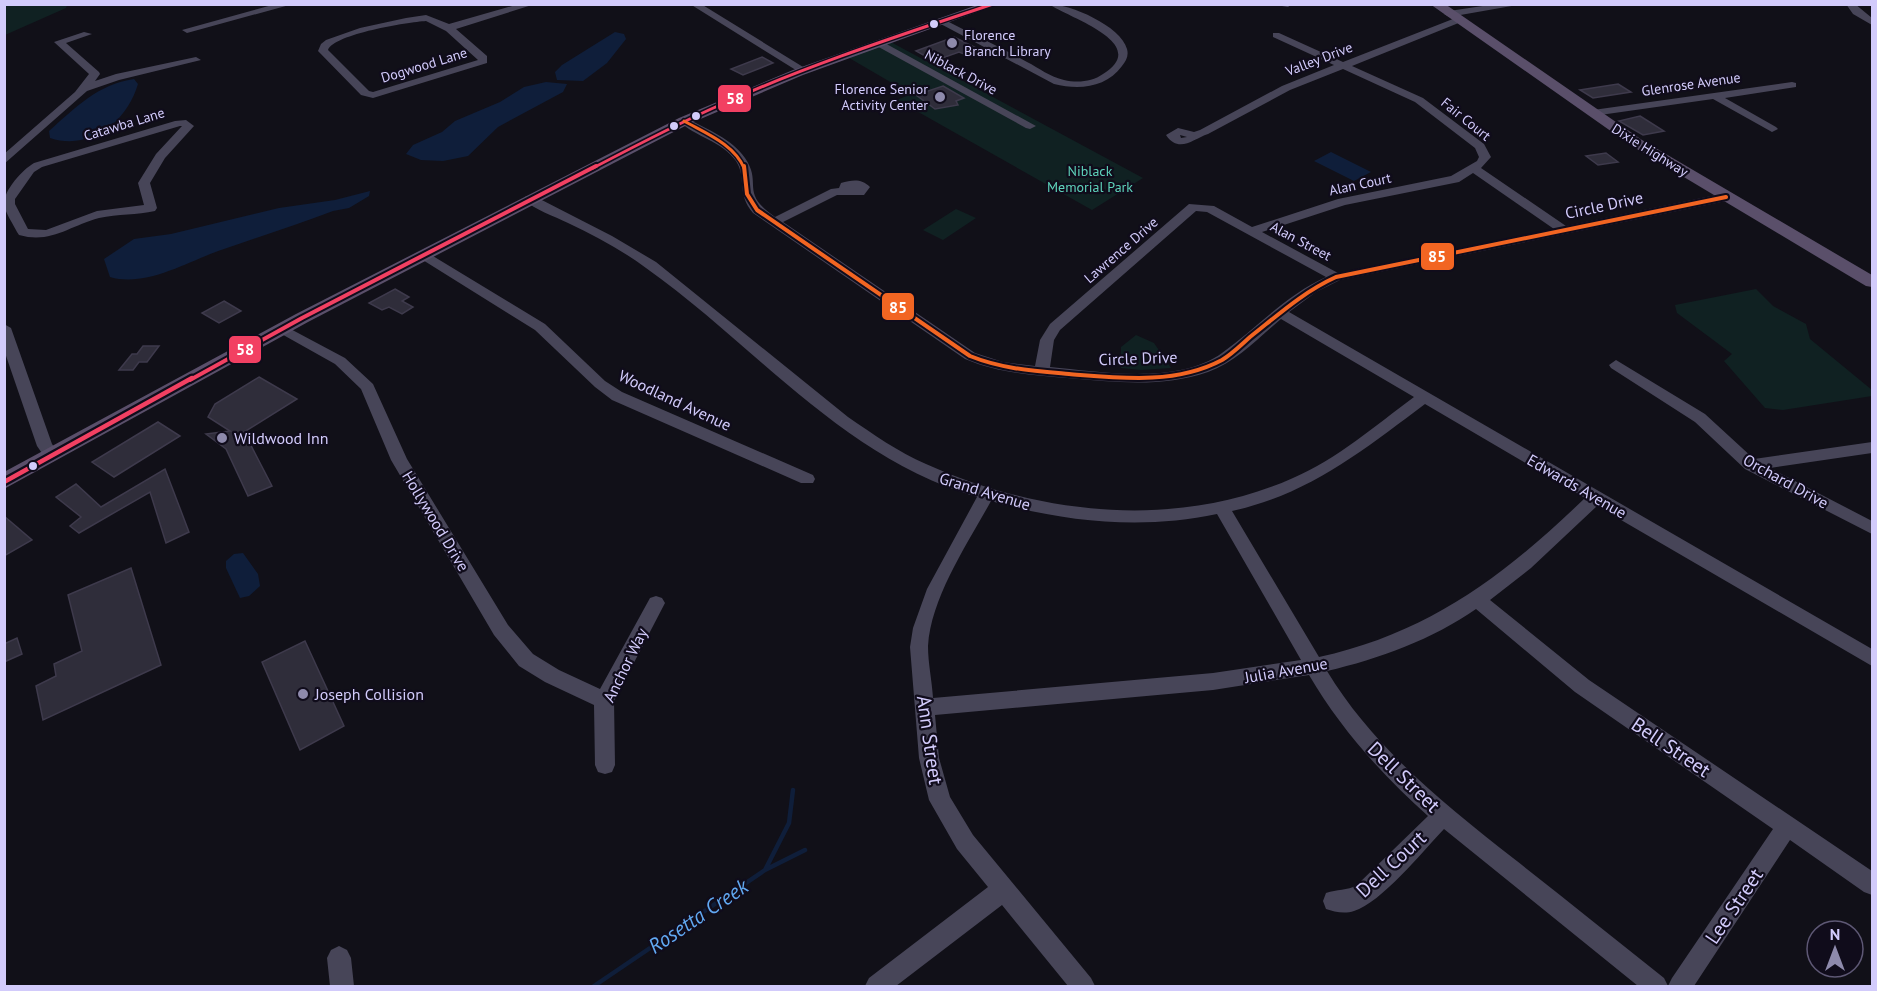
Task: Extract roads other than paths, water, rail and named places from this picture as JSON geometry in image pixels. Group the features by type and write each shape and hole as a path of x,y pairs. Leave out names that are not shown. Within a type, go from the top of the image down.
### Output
{"main road":[{"path":"4,482 423,254 684,121 803,70 993,4"},
{"name":"Dixie Highway","path":"1436,4 1637,143 1872,282"}],"street":[{"path":"187,30 264,7 289,4"},
{"path":"447,28 531,4"},
{"path":"694,4 803,70"},
{"path":"942,22 1061,83 1089,84 1113,73 1122,58 1123,51 1118,40 1099,26 1053,4"},
{"path":"1275,5 1288,4"},
{"name":"Valley Drive","path":"1194,135 1204,132 1286,88 1454,17 1519,4"},
{"path":"1850,4 1856,12 1872,21"},
{"name":"Dogwood Lane","path":"415,18 435,19 447,28 483,58 483,61 373,95 365,93 323,51 326,44 338,38 415,18"},
{"path":"87,34 59,42 95,74 116,77"},
{"path":"1276,34 1343,65"},
{"name":"Niblack Drive","path":"878,44 1030,126"},
{"path":"85,88 116,77 196,60"},
{"name":"Fair Court","path":"1343,65 1419,100 1476,142 1484,150 1485,157 1473,168"},
{"path":"4,161 85,88 95,74"},
{"name":"Glenrose Avenue","path":"1593,113 1792,85"},
{"path":"1715,96 1772,129"},
{"name":"Circle Drive","path":"684,121 741,158 745,169 746,189 750,201 758,210 970,356 994,366 1130,378 1188,373 1210,366 1228,356 1312,289 1336,277 1726,197"},
{"name":"Catawba Lane","path":"181,123 188,125 160,156 144,183 151,208 97,215 40,235 25,234 13,222 9,204 10,196 30,170 38,165 151,130 181,123"},
{"path":"1473,168 1564,230"},
{"name":"Alan Court","path":"1252,231 1342,202 1448,182 1473,168"},
{"path":"776,221 835,192 844,191"},
{"name":"Grand Avenue","path":"530,200 604,237 649,264 833,413 872,441 928,473 986,495 1040,508 1105,515 1161,514 1221,507 1275,492 1321,471 1424,397"},
{"name":"Lawrence Drive","path":"1042,371 1047,340 1055,327 1190,209 1198,207 1210,209 1252,231"},
{"path":"4,229 13,222"},
{"name":"Alan Street","path":"1252,231 1336,277"},
{"name":"Woodland Avenue","path":"423,254 540,327 600,384 617,396 807,478"},
{"name":"Edwards Avenue","path":"1281,313 1872,658"},
{"path":"4,328 45,446 52,455"},
{"name":"Hollywood Drive","path":"283,329 342,362 364,382 399,460 501,630 520,653 552,676 604,700"},
{"name":"Orchard Drive","path":"1616,364 1700,418 1751,465 1872,528"},
{"path":"1751,465 1872,447"},
{"name":"Ann Street","path":"986,495 924,618 920,647 929,758 940,800 965,842 1083,987"},
{"name":"Julia Avenue","path":"924,707 1215,682 1315,666 1363,653 1405,638 1444,620 1478,600 1537,552 1596,497"},
{"name":"Dell Street","path":"1221,507 1344,714 1401,779 1443,816 1656,987"},
{"name":"Bell Street","path":"1478,600 1582,686 1872,884"},
{"name":"Anchor Way","path":"605,765 604,700 656,603"},
{"name":"Dell Court","path":"1334,902 1351,901 1365,894 1443,816"},
{"name":"Lee Street","path":"1680,987 1787,826"},
{"path":"877,987 1004,889"},
{"path":"339,958 342,987"}],"water":[{"path":"615,32 624,34 626,39 607,63 583,81 557,80 555,72 562,65"},
{"path":"134,79 138,84 133,98 116,121 105,130 93,137 79,140 65,141 50,138 49,131 88,98 109,86"},
{"path":"546,82 567,84 563,92 498,127 468,156 443,161 421,160 406,154 413,145 442,132 455,121 500,102 524,87"},
{"path":"1331,152 1371,172 1354,181 1314,161"},
{"path":"370,191 369,196 349,208 333,211 153,276 139,279 110,277 104,259 134,239 171,234 279,208 335,200"},
{"path":"243,553 258,574 260,586 249,596 240,598 226,568 226,561 234,554"}],"waterway":[{"path":"765,870 789,823 793,790"},
{"name":"Rosetta Creek","path":"765,870 805,850"},
{"name":"Rosetta Creek","path":"594,986 765,870"}],"place":[{"name":"Florence Branch Library","path":"952,43"},
{"name":"Florence Senior Activity Center","path":"940,97"},
{"name":"Wildwood Inn","path":"222,438"},
{"name":"Joseph Collision","path":"303,694"}],"park label":[{"name":"Niblack Memorial Park","path":"1090,180"}]}
